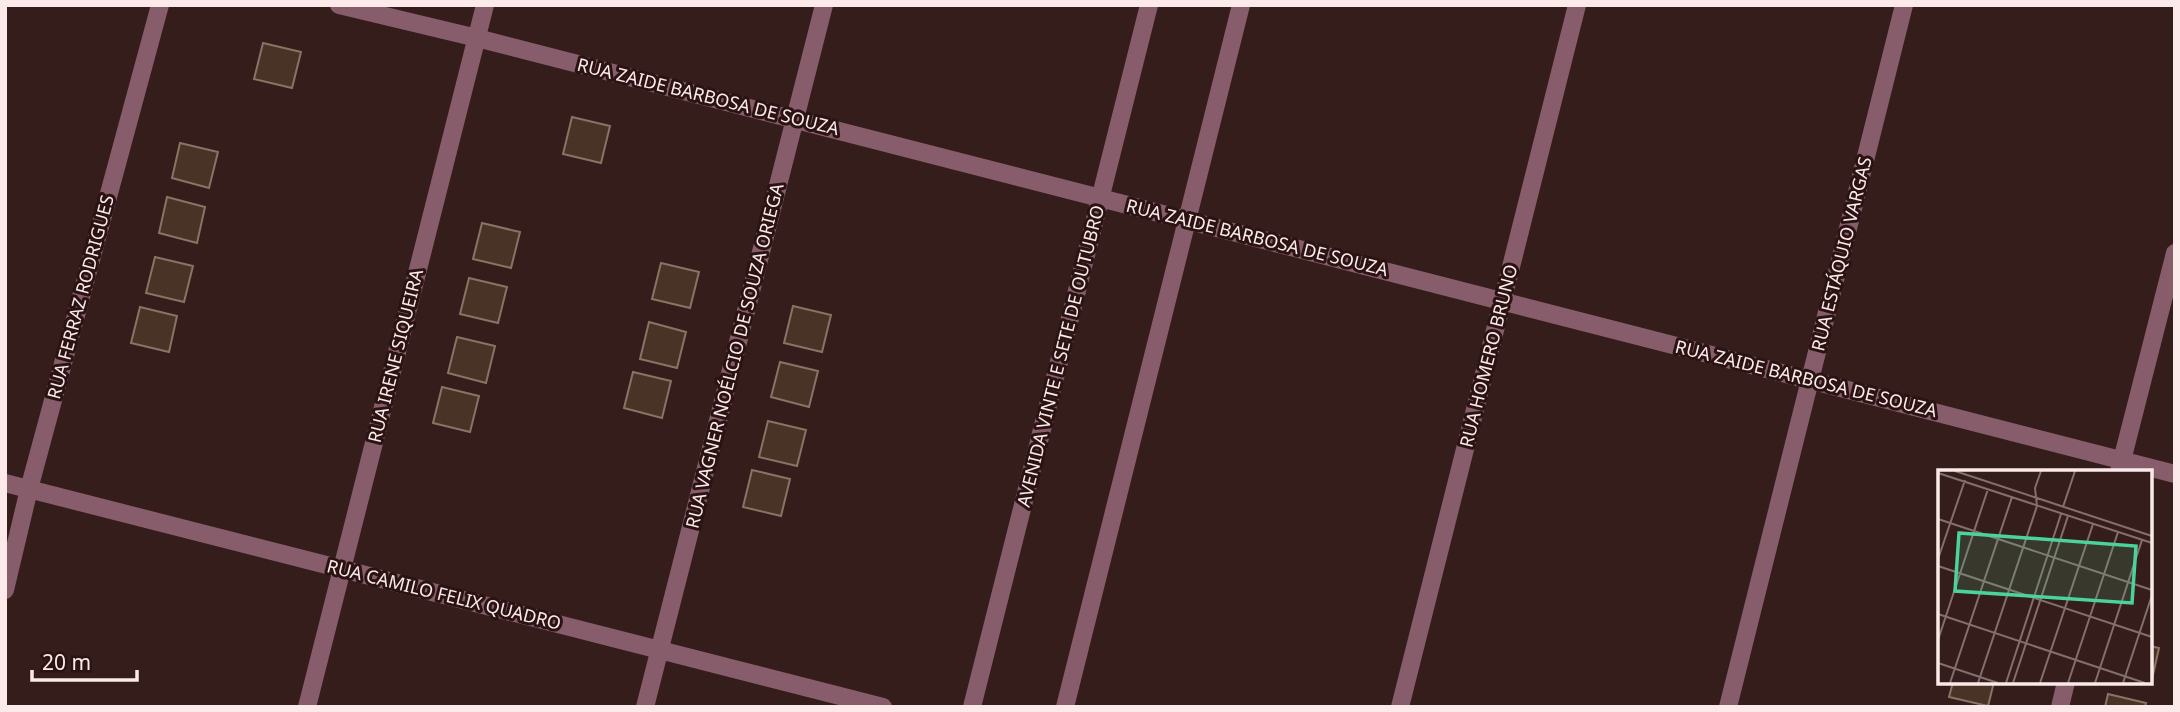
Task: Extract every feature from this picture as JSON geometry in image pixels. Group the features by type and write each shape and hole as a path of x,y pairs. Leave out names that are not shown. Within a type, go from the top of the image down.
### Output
{"street":[{"name":"RUA FERRAZ RODRIGUES","path":"5,590 29,489 160,5"},
{"name":"RUA ZAIDE BARBOSA DE SOUZA","path":"339,5 795,119 1810,380 2121,466 2148,470"},
{"name":"RUA IRENE SIQUEIRA","path":"307,707 485,5"},
{"name":"RUA VAGNER NOÉLCIO DE SOUZA ORIEGA","path":"645,707 824,5"},
{"name":"AVENIDA VINTE E SETE DE OUTUBRO","path":"972,707 1149,5"},
{"path":"1065,707 1241,5"},
{"name":"RUA HOMERO BRUNO","path":"1401,707 1577,5"},
{"name":"RUA ESTÁQUIO VARGAS","path":"1728,707 1904,5"},
{"path":"2121,466 2175,253"},
{"name":"RUA ZAIDE BARBOSA DE SOUZA","path":"2152,471 2175,474"},
{"name":"RUA CAMILO FELIX QUADRO","path":"5,483 883,707"},
{"path":"2060,707 2066,684"}],"building":[{"path":"263,43 301,52 292,88 254,79"},
{"path":"572,117 610,126 601,163 563,154"},
{"path":"180,143 218,152 209,188 172,178"},
{"path":"167,197 205,207 197,243 159,233"},
{"path":"482,223 520,232 511,268 473,259"},
{"path":"155,257 193,266 184,302 146,293"},
{"path":"661,263 699,272 690,308 652,299"},
{"path":"469,278 507,287 498,323 460,314"},
{"path":"793,306 831,315 822,352 784,343"},
{"path":"140,307 177,316 169,352 131,343"},
{"path":"649,322 686,332 677,368 640,359"},
{"path":"457,337 495,346 486,383 448,373"},
{"path":"780,362 818,371 809,407 771,397"},
{"path":"633,372 671,381 662,418 624,408"},
{"path":"442,387 479,396 470,432 433,423"},
{"path":"768,421 806,430 797,466 759,457"},
{"path":"752,470 790,479 781,516 743,507"},
{"path":"2152,646 2159,648 2152,680"},
{"path":"1952,684 1994,684 1988,706 1949,697"},
{"path":"2108,694 2146,703 2145,707 2105,707"}]}
